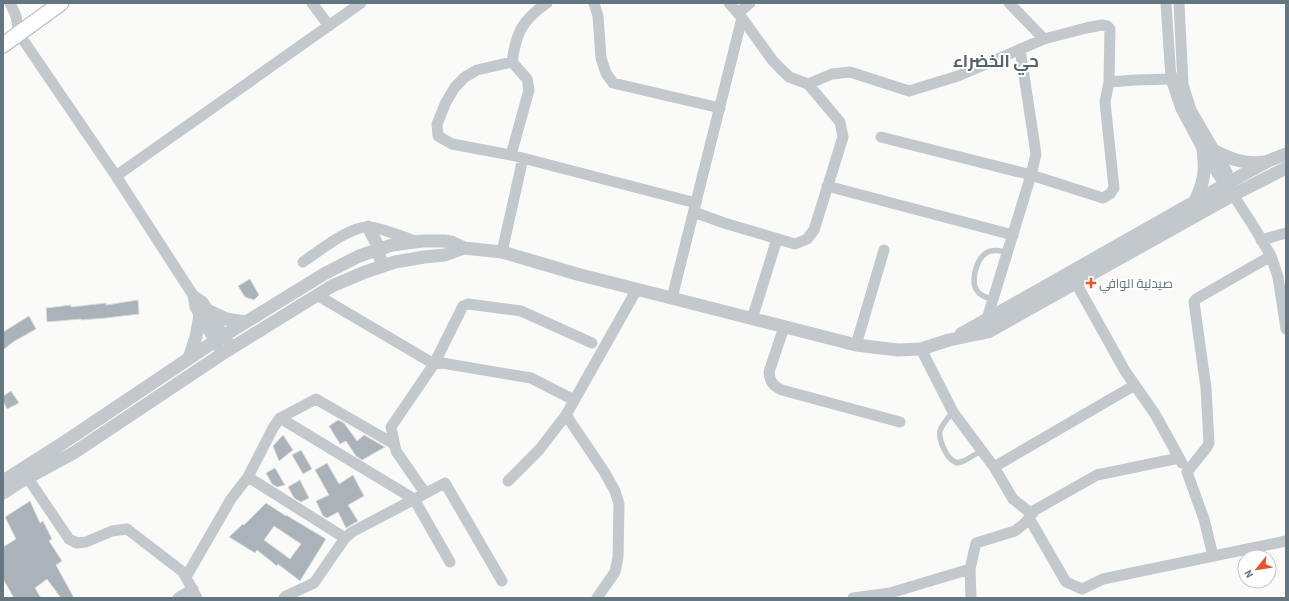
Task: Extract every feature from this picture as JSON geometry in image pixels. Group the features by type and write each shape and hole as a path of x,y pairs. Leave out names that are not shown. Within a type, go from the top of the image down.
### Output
{"main road":[{"path":"3,45 61,3"}],"street":[{"path":"10,3 16,16 19,34 116,176 193,296 195,307 204,313 245,322"},
{"path":"312,3 329,26"},
{"path":"116,176 362,3"},
{"path":"511,155 529,90 527,79 512,62 514,44 519,31 532,14 547,3"},
{"path":"594,3 598,16 601,58 606,73 614,83 720,108"},
{"path":"512,62 477,70 465,77 455,87 446,102 437,124 438,136 452,144 523,158 695,207 724,223 795,244 807,239 814,230 843,136 840,122 808,84 789,77 773,61 729,3"},
{"path":"672,298 720,108 740,16 750,3"},
{"path":"1009,3 1044,39"},
{"path":"1166,3 1171,79 1180,109 1208,150 1237,161 1249,163 1268,162"},
{"path":"1179,3 1182,77 1191,110 1218,175 1254,227 1271,256 1278,277 1286,329"},
{"path":"808,84 832,74 850,72 909,91 958,76 1044,39 1102,25 1107,26 1110,29 1109,82 1105,102 1114,188 1110,194 1104,198 1031,175 882,137"},
{"path":"987,319 1036,154 1020,49"},
{"path":"1109,82 1171,79 1182,77"},
{"path":"1195,201 1205,176 1205,163 1208,150"},
{"path":"3,493 25,473 66,441 245,322 324,274 359,256 392,245 416,242 452,242 464,248 502,252 577,274 856,344 898,350 921,349 949,340 988,332 1076,284 1229,189 1268,162 1286,154"},
{"path":"502,252 523,158"},
{"path":"949,340 1195,201 1286,168"},
{"path":"828,186 1013,235"},
{"path":"303,262 348,232 358,228 368,227 416,242"},
{"path":"368,227 376,242 382,266"},
{"path":"1261,240 1286,233"},
{"path":"752,319 777,239"},
{"path":"3,481 74,452 227,351 317,295 348,278 382,266 410,259 445,255 464,248"},
{"path":"856,344 884,250"},
{"path":"1187,472 1207,447 1209,442 1206,388 1194,302 1196,299 1271,256"},
{"path":"1076,284 1125,371 1155,414 1187,472 1204,519 1213,556"},
{"path":"508,481 539,450 566,415 637,289"},
{"path":"317,295 434,364 442,363 531,378 574,400"},
{"path":"425,494 396,451 391,427 434,364 463,306 468,304 521,311 592,343"},
{"path":"204,313 227,351"},
{"path":"189,358 204,313"},
{"path":"784,327 770,372 770,380 774,387 900,422"},
{"path":"921,349 953,412 994,467 1013,499 1030,516 1066,582 1082,588 1103,579 1286,541"},
{"path":"994,467 1135,385"},
{"path":"186,577 231,499 248,477 273,428 280,418 316,399 394,444"},
{"path":"566,415 605,473 615,491 619,504 618,557 615,572 597,598"},
{"path":"280,418 414,499 450,562"},
{"path":"971,598 970,569 976,543 1016,531 1025,523 1035,510 1097,475 1179,458"},
{"path":"25,473 69,539 77,544 86,542 112,531 127,529 183,572 195,594 178,598"},
{"path":"248,477 345,538"},
{"path":"284,598 314,583 345,538 352,532 445,483 502,581"},
{"path":"853,598 890,593 970,569"}],"lane":[{"path":"993,300 979,293 975,288 974,283 978,262 987,252 1008,252"},
{"path":"953,412 943,424 939,438 947,455 951,460 957,463 964,461 982,451"}],"building":[{"path":"250,279 259,295 254,300 245,297 238,286"},
{"path":"138,300 139,314 47,322 46,308 106,303 106,305"},
{"path":"29,316 36,329 13,342 3,350 3,332"},
{"path":"11,391 19,403 7,409 3,401 3,396"},
{"path":"338,420 344,423 357,441 364,435 385,447 362,460 356,456 346,441 340,444 329,426"},
{"path":"283,435 293,450 279,461 273,446"},
{"path":"301,450 312,469 303,474 292,455"},
{"path":"327,463 339,484 353,475 364,496 348,505 358,521 346,528 338,512 327,518 323,516 316,501 329,495 315,470"},
{"path":"275,468 285,485 277,487 272,484 266,473"},
{"path":"300,480 309,498 301,502 294,498 288,487"},
{"path":"30,501 40,523 43,521 52,539 49,541 62,561 56,565 74,598 61,598 47,579 35,588 41,598 14,598 3,579 3,547 16,539 5,517"},
{"path":"266,503 326,539 300,581 278,564 277,566 257,550 255,553 229,537 243,524 244,525","holes":["274,526 301,544 290,559 264,540"]}],"place":[{"name":"صيدلية الوافي","path":"1091,283"}],"district":[{"name":"حي الخضراء","path":"996,61"}]}
